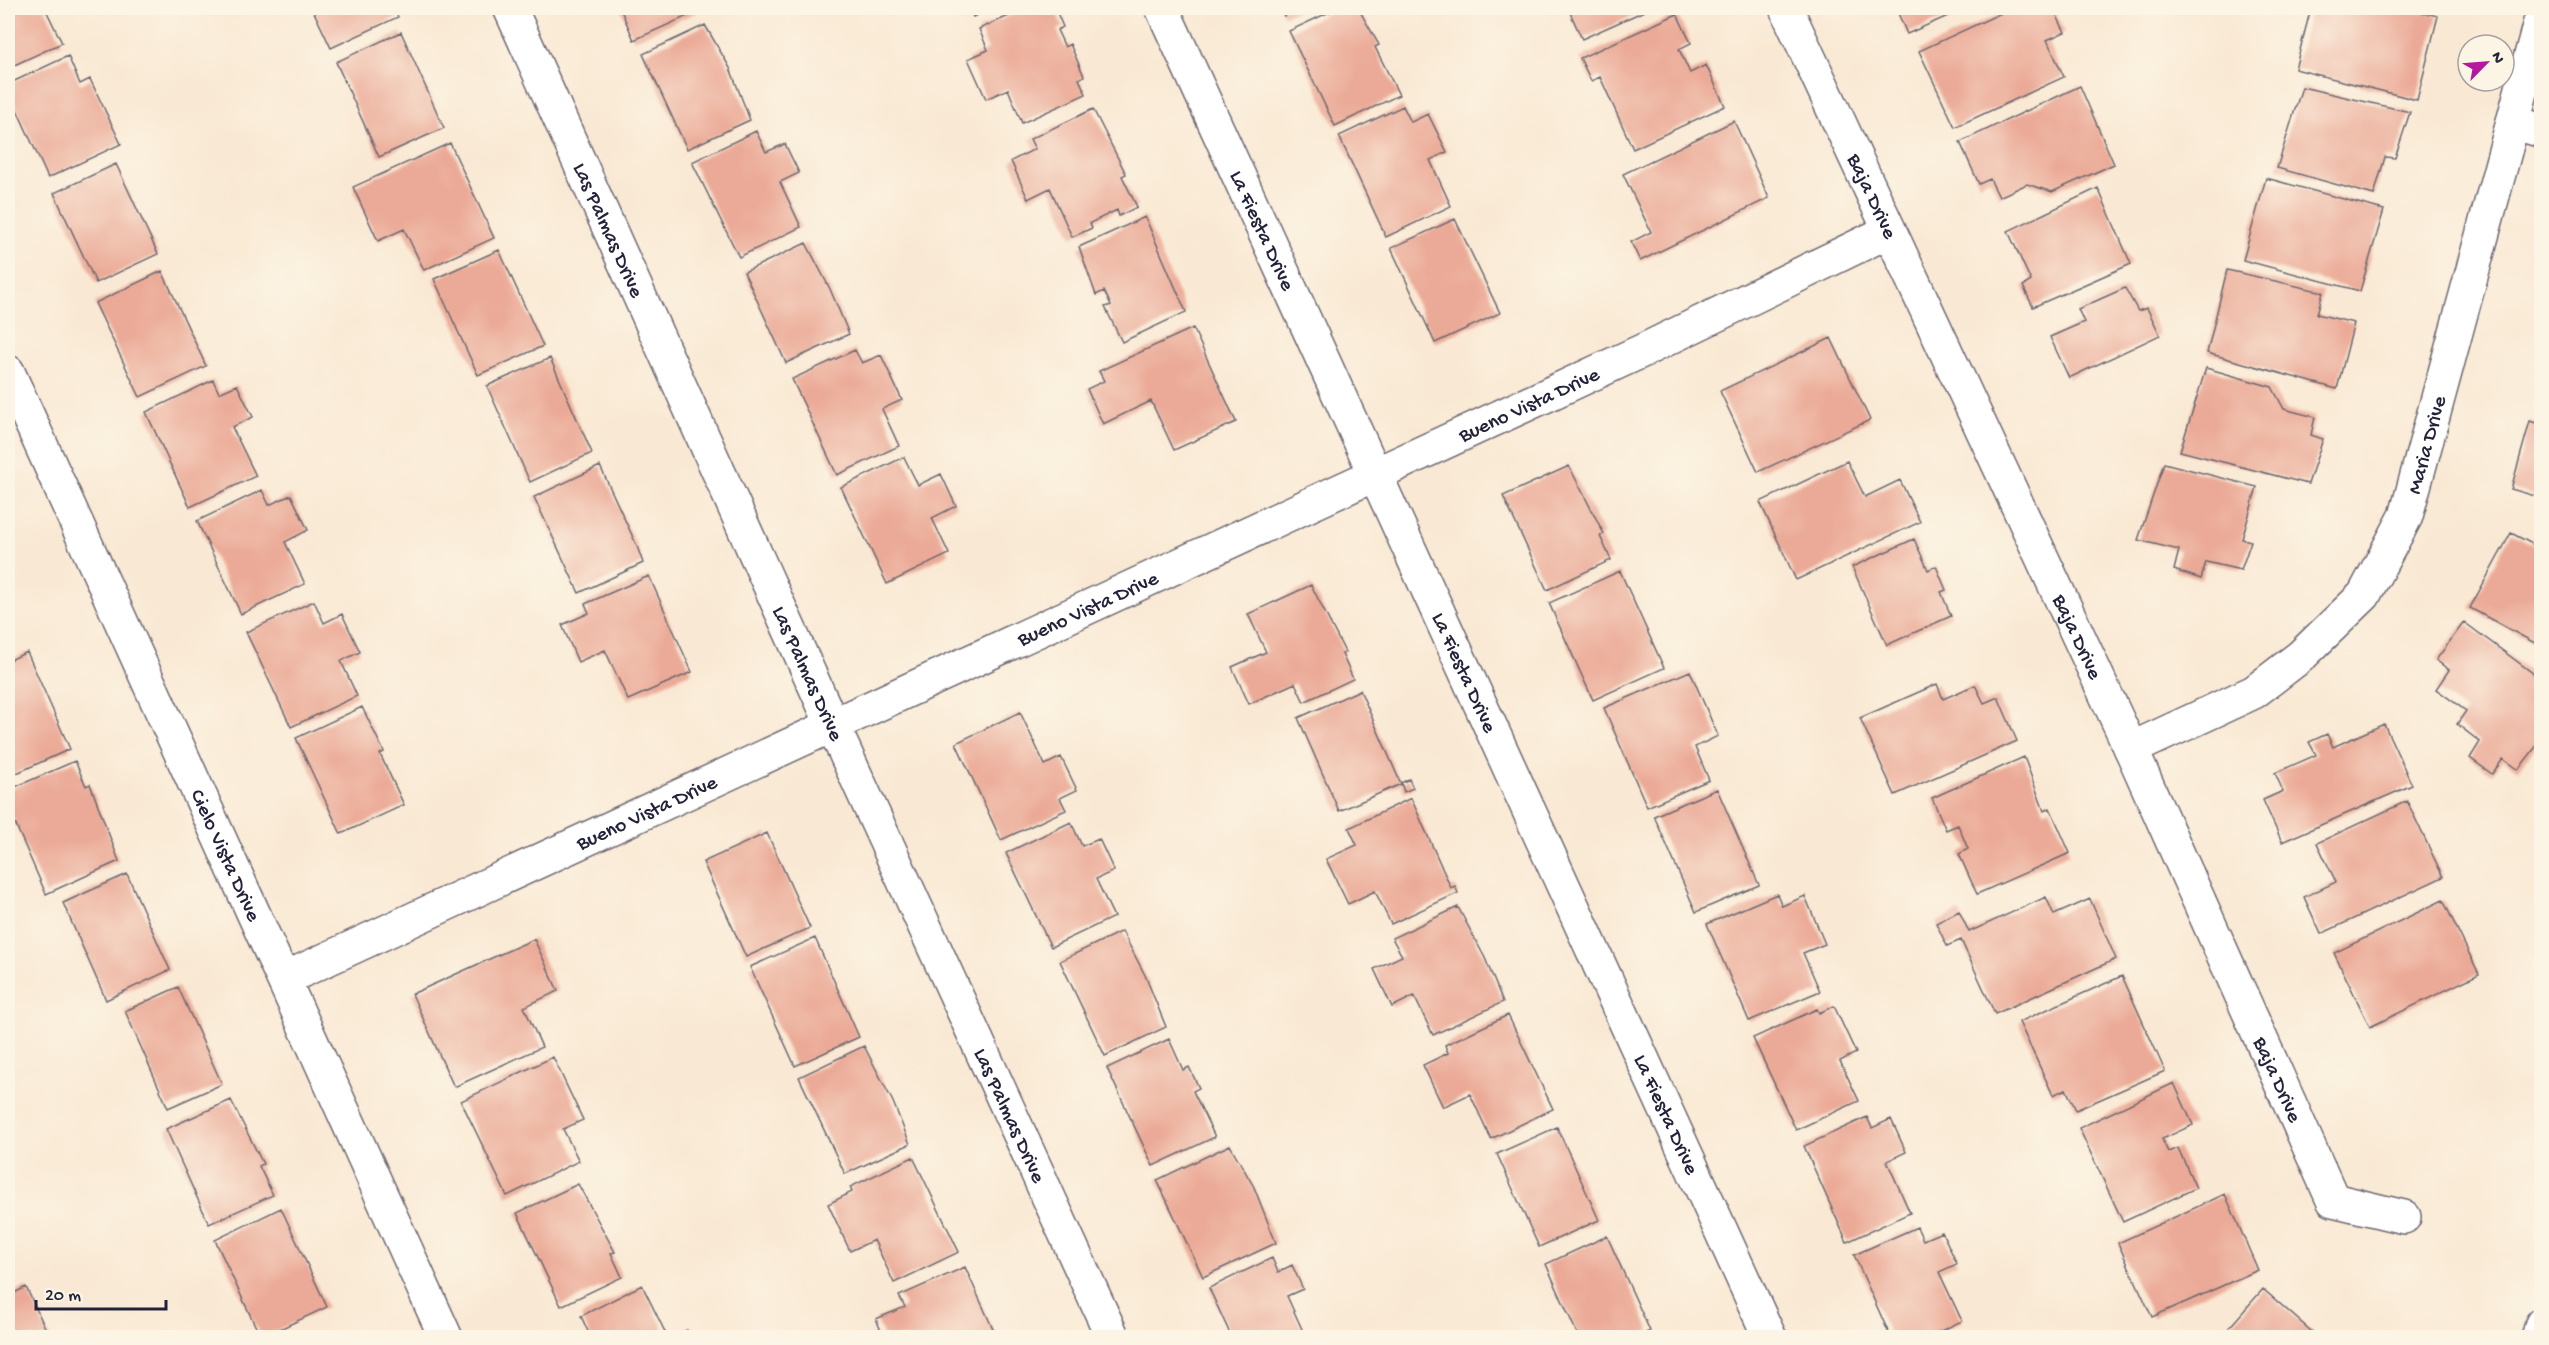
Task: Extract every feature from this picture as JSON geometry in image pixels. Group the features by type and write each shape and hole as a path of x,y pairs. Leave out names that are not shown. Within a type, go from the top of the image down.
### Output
{"street":[{"name":"Las Palmas Drive","path":"510,8 832,724 1113,1338"},
{"name":"La Fiesta Drive","path":"1162,8 1770,1338"},
{"name":"Baja Drive","path":"1786,8 2131,750 2333,1200 2404,1217"},
{"name":"Maria Drive","path":"2131,750 2254,692 2301,656 2364,595 2406,516 2527,126 2541,15"},
{"name":"Bueno Vista Drive","path":"284,979 1642,351 1889,231"},
{"name":"Cielo Vista Drive","path":"8,372 446,1338"},
{"path":"2538,1338 2541,1324"}],"building":[{"path":"8,8 45,8 62,43 8,68"},
{"path":"312,8 394,8 398,17 331,48"},
{"path":"620,8 700,8 701,10 634,40"},
{"path":"969,8 992,8 973,17"},
{"path":"1027,8 1055,8 1063,27 1057,30 1065,47 1070,44 1084,76 1079,79 1086,94 1022,123 1008,89 986,99 968,59 988,50 979,29"},
{"path":"1280,8 1302,8 1284,16"},
{"path":"1338,8 1358,8 1379,45 1375,47 1399,95 1335,126 1289,31"},
{"path":"1568,8 1651,8 1582,39"},
{"path":"1905,8 1966,8 1907,34 1897,11"},
{"path":"2012,8 2053,8 2065,32 2047,40 2064,77 1955,127 1919,51"},
{"path":"2311,8 2403,8 2438,16 2417,100 2295,69"},
{"path":"1677,14 1691,43 1679,49 1690,73 1706,65 1725,106 1633,149 1600,77 1591,81 1580,58"},
{"path":"705,25 730,68 750,120 687,149 643,54"},
{"path":"401,32 444,128 379,157 336,62"},
{"path":"68,56 80,84 90,79 121,144 48,178 8,90 8,84"},
{"path":"2080,86 2114,164 2052,192 2027,184 1999,197 1990,179 1979,184 1960,142"},
{"path":"2302,87 2410,112 2395,158 2385,157 2374,195 2277,168"},
{"path":"1403,106 1411,122 1428,114 1447,152 1430,160 1451,206 1386,237 1339,136"},
{"path":"1093,109 1126,174 1122,176 1137,207 1119,216 1117,210 1090,223 1092,228 1072,237 1050,188 1028,199 1011,161 1035,149 1030,139"},
{"path":"1734,121 1769,198 1640,261 1631,242 1651,232 1623,174"},
{"path":"756,131 766,152 785,144 799,173 780,182 801,227 739,257 692,162"},
{"path":"450,143 494,238 424,270 404,229 378,241 353,187"},
{"path":"116,164 158,254 96,283 54,193"},
{"path":"2266,178 2384,210 2360,291 2243,260"},
{"path":"2098,188 2131,264 2033,307 2023,286 2031,281 2008,231"},
{"path":"1145,217 1186,312 1122,342 1105,307 1111,305 1104,291 1096,295 1079,247"},
{"path":"1455,219 1500,313 1435,343 1391,248"},
{"path":"806,243 830,289 849,334 786,363 744,272"},
{"path":"499,250 543,346 478,375 434,279"},
{"path":"2227,270 2323,292 2317,314 2354,323 2337,389 2207,353"},
{"path":"162,271 206,366 140,397 95,303"},
{"path":"2125,288 2138,311 2147,308 2160,335 2069,378 2050,337 2084,322 2078,309"},
{"path":"1193,328 1236,422 1174,450 1151,401 1103,424 1087,389 1104,381 1099,371"},
{"path":"1831,338 1870,420 1758,472 1720,391"},
{"path":"855,350 862,363 881,355 902,400 882,409 899,446 837,475 792,379"},
{"path":"550,358 592,453 530,482 487,386"},
{"path":"2206,368 2272,387 2284,409 2315,417 2311,435 2323,439 2308,484 2180,451"},
{"path":"213,380 219,393 237,385 253,417 232,427 256,476 190,507 146,412"},
{"path":"2530,421 2542,425 2542,498 2511,489"},
{"path":"904,457 918,485 941,474 956,506 932,518 949,554 887,584 841,487"},
{"path":"1847,461 1865,497 1900,480 1920,522 1796,580 1760,502"},
{"path":"2164,463 2257,487 2242,539 2251,541 2241,570 2206,562 2201,579 2174,570 2179,550 2138,540"},
{"path":"600,466 643,563 579,593 534,497"},
{"path":"1569,466 1604,534 1600,536 1611,560 1547,590 1503,496"},
{"path":"262,490 269,505 291,495 308,530 285,542 305,584 241,614 197,521"},
{"path":"2511,533 2542,549 2542,647 2470,608"},
{"path":"1914,539 1928,570 1936,566 1946,590 1941,592 1951,616 1887,645 1852,567"},
{"path":"1620,571 1664,668 1593,700 1549,603"},
{"path":"649,576 692,672 628,700 605,650 578,662 562,625 589,613 585,604"},
{"path":"1311,585 1345,652 1342,654 1353,679 1304,702 1295,683 1249,704 1232,667 1266,652 1248,614"},
{"path":"314,601 324,623 342,614 360,652 341,661 357,696 291,727 246,632"},
{"path":"2464,622 2542,680 2542,739 2518,770 2503,759 2492,774 2470,758 2480,742 2457,724 2466,711 2436,689 2449,670 2436,660"},
{"path":"27,652 70,749 8,777 8,661"},
{"path":"1690,671 1718,736 1695,747 1709,780 1647,807 1604,708"},
{"path":"1937,684 1943,699 1975,685 1984,703 1998,697 2017,741 1895,795 1860,718"},
{"path":"1360,690 1401,784 1339,811 1298,718"},
{"path":"362,707 384,752 380,754 404,805 341,834 296,738"},
{"path":"1020,712 1045,765 1061,757 1077,790 1060,798 1066,810 1001,840 956,743"},
{"path":"2384,724 2412,785 2282,842 2263,800 2283,791 2275,773 2316,755 2309,742 2327,734 2333,747"},
{"path":"2024,757 2044,811 2050,808 2070,853 1977,894 1959,854 1968,849 1958,825 1946,830 1932,798"},
{"path":"75,761 86,786 90,784 119,861 46,894 8,807 8,790"},
{"path":"1409,779 1413,788 1404,792 1401,783"},
{"path":"1717,789 1759,885 1696,912 1654,816"},
{"path":"1411,798 1451,888 1455,886 1458,893 1391,924 1375,891 1348,904 1326,859 1357,845 1349,828"},
{"path":"2407,801 2443,877 2321,934 2304,897 2336,882 2317,843"},
{"path":"1071,822 1082,846 1099,839 1114,871 1096,879 1114,917 1051,947 1006,853"},
{"path":"767,833 810,928 746,957 703,862"},
{"path":"127,874 170,970 106,1000 63,903"},
{"path":"1777,894 1782,906 1805,896 1825,944 1803,953 1820,991 1749,1021 1707,924"},
{"path":"2046,897 2054,915 2090,899 2116,959 1995,1014 1961,940 1947,946 1936,923 1959,911 1969,932"},
{"path":"2443,900 2479,974 2370,1027 2334,953"},
{"path":"1458,907 1485,958 1503,1002 1433,1035 1414,996 1392,1007 1374,969 1402,956 1392,938"},
{"path":"1122,931 1145,975 1166,1027 1105,1056 1060,961"},
{"path":"815,938 859,1037 795,1066 750,967"},
{"path":"534,939 558,991 524,1007 542,1047 454,1087 412,994"},
{"path":"2122,976 2165,1071 2076,1110 2066,1089 2053,1095 2019,1022"},
{"path":"178,987 222,1084 168,1108 125,1011"},
{"path":"1834,1006 1856,1053 1840,1061 1859,1101 1796,1130 1753,1038 1817,1009 1819,1013"},
{"path":"1508,1015 1553,1109 1491,1139 1470,1094 1443,1107 1423,1065 1448,1053 1445,1045"},
{"path":"1169,1039 1183,1070 1189,1067 1199,1088 1193,1091 1215,1137 1153,1166 1107,1068"},
{"path":"864,1046 893,1102 910,1144 845,1174 799,1077"},
{"path":"553,1057 583,1120 563,1129 579,1161 507,1196 461,1101"},
{"path":"2174,1083 2193,1125 2162,1139 2168,1152 2178,1148 2196,1188 2123,1222 2079,1128"},
{"path":"231,1100 263,1164 259,1166 273,1195 209,1224 166,1129"},
{"path":"1867,1117 1872,1128 1891,1119 1906,1152 1887,1161 1910,1213 1847,1242 1804,1146"},
{"path":"1557,1127 1599,1220 1539,1247 1497,1154"},
{"path":"1230,1145 1254,1187 1276,1243 1203,1277 1157,1180"},
{"path":"913,1157 959,1252 894,1283 874,1240 850,1251 828,1204 852,1192 850,1187"},
{"path":"578,1184 615,1252 611,1253 622,1277 561,1306 517,1213"},
{"path":"2225,1194 2258,1270 2152,1317 2118,1243"},
{"path":"281,1208 327,1307 261,1338 215,1240"},
{"path":"1917,1227 1923,1240 1942,1232 1957,1264 1939,1272 1962,1321 1926,1338 1891,1338 1854,1255"},
{"path":"1607,1236 1650,1331 1635,1338 1579,1338 1546,1264"},
{"path":"1272,1258 1278,1272 1292,1265 1303,1289 1287,1296 1306,1338 1232,1338 1209,1288"},
{"path":"965,1267 997,1338 884,1338 876,1319 905,1307 899,1296"},
{"path":"642,1285 668,1338 591,1338 581,1316"},
{"path":"26,1287 50,1338 8,1338 8,1296"},
{"path":"2263,1289 2319,1338 2220,1338"},
{"path":"687,1330 691,1338 671,1338"}]}
